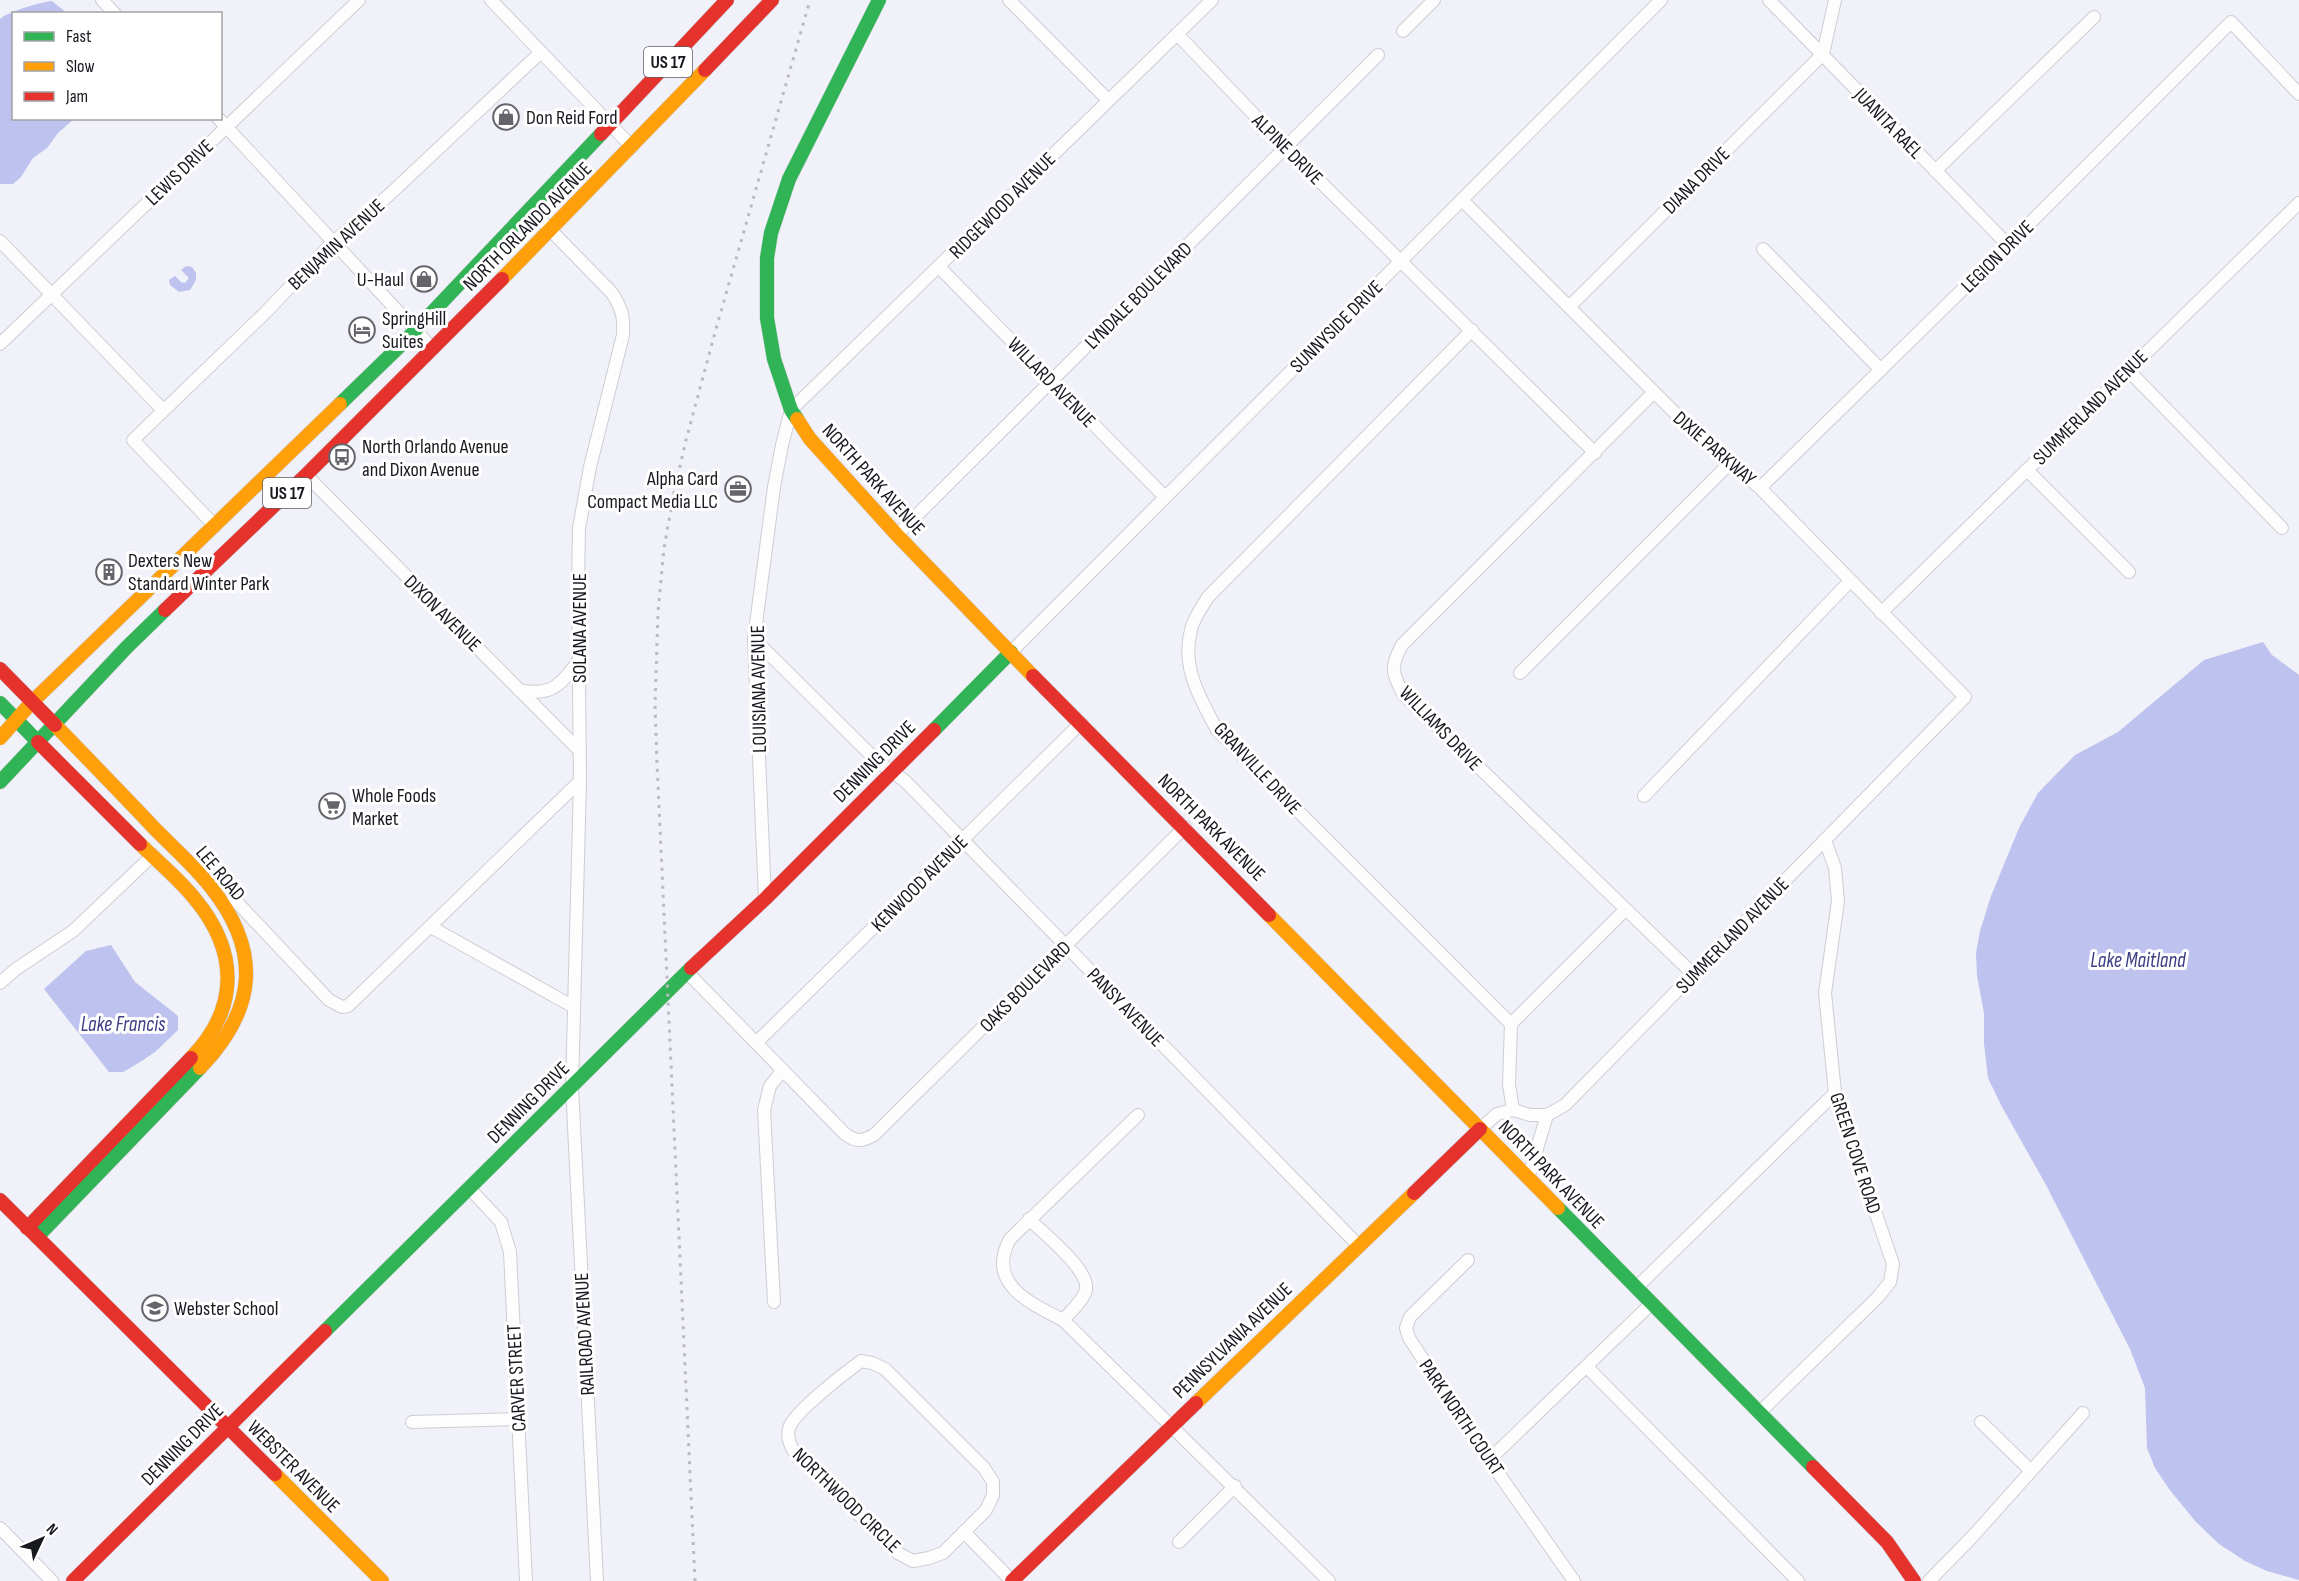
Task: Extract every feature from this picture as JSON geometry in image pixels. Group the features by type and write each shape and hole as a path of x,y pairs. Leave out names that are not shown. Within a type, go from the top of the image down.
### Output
{"street":[{"path":"102,0 113,12"},
{"name":"LEWIS DRIVE","path":"0,344 222,123 359,0"},
{"path":"491,0 632,147"},
{"name":"NORTH ORLANDO AVENUE","path":"0,738 33,702 415,330 727,0"},
{"name":"NORTH ORLANDO AVENUE","path":"0,782 126,648 306,475 551,231 772,0"},
{"name":"NORTH PARK AVENUE","path":"879,0 789,179 771,233 767,258 766,318 774,359 791,410 810,440 897,535 1011,652 1887,1542 1914,1581"},
{"path":"1009,0 1108,100"},
{"name":"RIDGEWOOD AVENUE","path":"791,410 1212,0"},
{"path":"1403,31 1434,0"},
{"name":"SUNNYSIDE DRIVE","path":"1011,652 1661,0"},
{"name":"JUANITA RAEL","path":"1770,0 2008,245"},
{"path":"1823,54 1835,0"},
{"path":"1935,171 2094,17"},
{"name":"LEGION DRIVE","path":"1760,488 2231,22 2299,94"},
{"name":"ALPINE DRIVE","path":"1177,34 1286,148 1595,453"},
{"name":"BENJAMIN AVENUE","path":"215,526 133,440 265,313 332,243 389,195 541,52"},
{"name":"DIANA DRIVE","path":"1569,307 1823,54"},
{"name":"LYNDALE BOULEVARD","path":"897,535 1378,55"},
{"path":"222,123 433,349"},
{"name":"DIXIE PARKWAY","path":"1463,201 1653,393 1698,436 1760,488 1965,697"},
{"name":"SUMMERLAND AVENUE","path":"1881,613 2299,203"},
{"name":"SOLANA AVENUE","path":"530,209 612,293 621,307 623,320 623,334 590,467 579,528 580,781 572,1006 572,1087"},
{"path":"0,241 163,410"},
{"path":"1763,249 1881,370"},
{"name":"WILLARD AVENUE","path":"939,267 1165,497"},
{"name":"GRANVILLE DRIVE","path":"1472,330 1208,597 1191,628 1187,657 1197,694 1217,730 1511,1024"},
{"path":"2128,370 2282,528"},
{"name":"WILLIAMS DRIVE","path":"1653,393 1402,645 1395,658 1392,673 1403,694 1693,974"},
{"name":"LOUISIANA AVENUE","path":"765,899 754,639 774,487 791,410"},
{"path":"1520,673 1730,463"},
{"path":"2027,470 2129,572"},
{"name":"DIXON AVENUE","path":"306,475 580,751"},
{"path":"183,593 181,580 199,542"},
{"path":"1644,796 1850,581"},
{"name":"PANSY AVENUE","path":"754,639 877,762 904,781 1358,1245"},
{"name":"DENNING DRIVE","path":"73,1581 687,972 765,899 1011,652"},
{"path":"519,690 532,693 556,687 579,660"},
{"name":"LEE ROAD","path":"0,669 209,884 226,905 243,942 246,980 237,1019 220,1047 160,1101 32,1233"},
{"name":"SUMMERLAND AVENUE","path":"1548,1115 1565,1105 1965,697"},
{"name":"LEE ROAD","path":"0,703 195,898 212,919 224,945 229,975 227,995 215,1031 160,1101"},
{"name":"KENWOOD AVENUE","path":"757,1042 1081,723"},
{"path":"234,898 329,1000 342,1007 352,1004 580,781"},
{"name":"OAKS BOULEVARD","path":"783,1070 852,1140 863,1141 874,1135 1185,827"},
{"name":"GREEN COVE ROAD","path":"1760,1412 1878,1297 1890,1282 1893,1263 1835,1093 1825,993 1838,901 1834,868 1824,840"},
{"path":"0,983 16,969 73,931 153,855"},
{"path":"195,898 209,884"},
{"path":"1513,1110 1509,1084 1511,1024 1625,910"},
{"path":"431,927 572,1006"},
{"path":"687,972 783,1070 770,1086 764,1110 774,1302"},
{"name":"RAILROAD AVENUE","path":"572,1087 597,1581"},
{"path":"1636,1288 1835,1093"},
{"path":"1480,1129 1497,1114 1513,1110 1530,1115 1548,1115 1528,1178"},
{"path":"1138,1115 1010,1239 1002,1253 1003,1270 1011,1287 1029,1303 1063,1320 1170,1426 1235,1486 1329,1581"},
{"name":"PENNSYLVANIA AVENUE","path":"1012,1581 1480,1129"},
{"name":"CARVER STREET","path":"469,1188 501,1222 510,1252 526,1581"},
{"name":"WEBSTER AVENUE","path":"0,1200 382,1581"},
{"path":"1029,1220 1080,1269 1086,1281 1086,1292 1063,1320"},
{"name":"PARK NORTH COURT","path":"1468,1260 1410,1317 1406,1328 1409,1338 1489,1460 1574,1581"},
{"path":"1489,1460 1652,1303"},
{"name":"NORTHWOOD CIRCLE","path":"861,1361 885,1369 984,1468 993,1482 993,1496 986,1510 964,1532 943,1553 929,1558 913,1561 898,1553 793,1450 788,1441 789,1427 797,1416 861,1361"},
{"path":"1587,1367 1798,1581"},
{"path":"1929,1581 1973,1536 2083,1413"},
{"path":"412,1422 518,1419"},
{"path":"1981,1422 2031,1471"},
{"path":"1179,1542 1235,1486"},
{"path":"0,1528 52,1581"},
{"path":"964,1532 1012,1581"}],"water":[{"path":"52,1 66,12 13,12 24,8"},
{"path":"12,12 12,120 73,120 58,133 47,148 33,158 21,177 13,184 0,184 0,19"},
{"path":"186,266 192,267 196,273 196,280 190,290 179,292 170,285 169,280 175,276 185,283 189,278 181,270"},
{"name":"Lake Maitland","path":"2263,642 2272,655 2299,675 2299,1580 2267,1571 2245,1561 2219,1544 2196,1522 2155,1468 2147,1448 2145,1388 2130,1349 1988,1078 1984,1044 1984,1013 1977,976 1976,953 1991,896 2019,828 2038,793 2075,755 2118,732 2204,660"},
{"name":"Lake Francis","path":"111,945 135,982 178,1016 178,1030 155,1052 123,1072 109,1072 44,989 86,951"}],"railway":[{"path":"695,1581 657,763 655,705 658,612 664,548 686,440 810,0"}],"traffic: fast":[{"path":"797,419 791,410 774,359 767,318 767,258 771,233 789,179 879,0"},
{"path":"340,404 407,339 601,134"},
{"path":"0,782 126,648 165,610"},
{"path":"934,730 1011,652"},
{"path":"0,703 38,742"},
{"path":"325,1331 691,968"},
{"path":"37,1237 200,1068"},
{"path":"1558,1208 1813,1467"}],"traffic: slow":[{"path":"502,279 705,70"},
{"path":"0,738 32,702 340,404"},
{"path":"797,419 810,439 897,535 1033,676"},
{"path":"55,725 191,864 227,910 238,934 245,957 246,979 242,1002 233,1024 219,1046 200,1068"},
{"path":"140,844 195,899 220,939 226,960 228,980 225,1000 218,1020 207,1039 191,1058"},
{"path":"1269,915 1558,1208"},
{"path":"1196,1403 1414,1193"},
{"path":"275,1474 382,1581"}],"traffic: jam":[{"path":"601,134 727,0"},
{"path":"705,70 772,0"},
{"path":"165,610 306,475 502,279"},
{"path":"0,669 55,725"},
{"path":"1033,676 1269,915"},
{"path":"691,968 765,899 934,730"},
{"path":"38,742 140,844"},
{"path":"27,1228 191,1058"},
{"path":"1414,1193 1480,1129"},
{"path":"0,1200 275,1474"},
{"path":"73,1581 325,1331"},
{"path":"1012,1581 1196,1403"},
{"path":"1813,1467 1887,1542 1914,1581"}],"place":[{"name":"Don Reid Ford","path":"506,117"},
{"name":"U-Haul","path":"424,279"},
{"name":"SpringHill Suites","path":"362,330"},
{"name":"North Orlando Avenue and Dixon Avenue","path":"342,457"},
{"name":"Alpha Card Compact Media LLC","path":"738,489"},
{"name":"Dexters New Standard Winter Park","path":"109,572"},
{"name":"Whole Foods Market","path":"332,806"},
{"name":"Webster School","path":"155,1308"}]}
